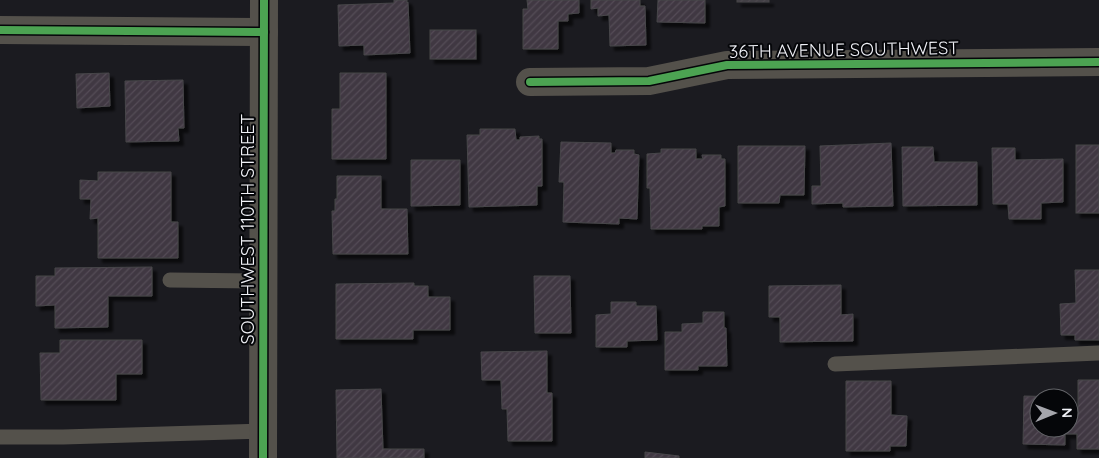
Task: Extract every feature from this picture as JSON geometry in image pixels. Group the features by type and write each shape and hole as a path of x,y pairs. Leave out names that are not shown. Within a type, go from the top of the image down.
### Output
{"street":[{"name":"SOUTHWEST 110TH STREET","path":"263,458 264,0"},
{"path":"0,30 264,32"},
{"name":"36TH AVENUE SOUTHWEST","path":"530,82 649,81 727,65 1099,62"}],"lane":[{"path":"170,280 263,281"},
{"path":"835,364 1099,353"},
{"path":"0,437 263,431"}],"building":[{"path":"394,0 407,0 408,2 410,53 364,55 364,45 339,46 338,5 394,3"},
{"path":"527,0 579,0 579,13 568,14 568,21 558,21 558,49 523,49 523,9 528,9"},
{"path":"591,0 640,0 640,6 645,6 646,45 610,46 609,15 598,16 598,8 591,9"},
{"path":"658,0 705,0 705,23 657,22"},
{"path":"737,0 769,0 769,2 737,2"},
{"path":"430,30 476,30 476,59 430,59"},
{"path":"109,73 110,106 77,108 76,74"},
{"path":"340,73 386,73 386,159 332,159 332,109 340,109"},
{"path":"183,80 184,128 178,128 179,141 126,142 125,81"},
{"path":"480,129 515,129 516,140 520,140 520,137 539,136 539,139 542,139 542,186 537,186 537,205 469,207 467,135 480,135"},
{"path":"561,142 611,143 611,153 615,153 616,150 634,150 634,154 639,155 637,219 619,218 619,224 563,222 564,182 559,182"},
{"path":"891,143 893,206 843,207 843,203 812,204 812,186 821,186 820,146"},
{"path":"1076,145 1099,145 1099,213 1076,213"},
{"path":"738,146 805,146 804,195 780,195 779,203 738,203"},
{"path":"902,147 933,147 934,162 977,162 977,205 903,206"},
{"path":"992,148 1015,148 1015,160 1063,159 1063,202 1041,203 1041,219 1009,219 1008,204 993,204"},
{"path":"661,149 696,149 696,159 703,159 702,155 721,155 721,159 725,159 725,206 719,207 719,226 702,226 702,229 651,229 650,188 647,188 647,154 661,153"},
{"path":"411,160 460,160 460,205 411,206"},
{"path":"98,172 171,172 171,222 178,222 178,258 98,258 98,218 90,219 91,199 80,199 80,180 98,181"},
{"path":"337,176 381,176 381,209 407,209 408,254 333,254 332,211 335,211 335,199 337,199"},
{"path":"152,267 152,296 108,296 108,327 55,328 55,305 36,306 36,276 55,276 55,268"},
{"path":"1075,270 1099,270 1099,340 1075,340 1075,335 1061,335 1060,304 1076,303"},
{"path":"534,276 570,276 571,333 535,333"},
{"path":"414,283 414,286 428,286 428,297 450,297 450,330 413,330 413,339 336,339 336,284"},
{"path":"841,285 841,315 853,314 853,341 780,342 780,317 769,317 769,286"},
{"path":"611,302 636,302 636,306 656,306 657,340 627,341 627,347 596,347 596,315 611,314"},
{"path":"703,312 724,312 727,366 698,366 698,370 665,370 665,332 682,332 682,324 703,323"},
{"path":"60,340 142,340 142,374 116,374 116,400 41,400 40,353 60,353"},
{"path":"547,351 547,393 552,393 552,441 508,441 507,409 502,409 501,380 482,380 481,352"},
{"path":"1078,380 1099,380 1099,449 1077,449 1077,438 1079,438"},
{"path":"846,381 891,381 891,415 907,416 906,446 890,446 890,451 846,451"},
{"path":"381,389 383,449 424,449 424,458 337,458 336,390"},
{"path":"1024,396 1029,396 1029,438 1065,438 1065,445 1023,444"},
{"path":"645,452 679,456 679,458 645,458"}],"cycle path":[{"path":"263,458 264,0"},
{"path":"0,30 264,32"},
{"path":"530,82 649,81 727,65 1099,62"}]}
